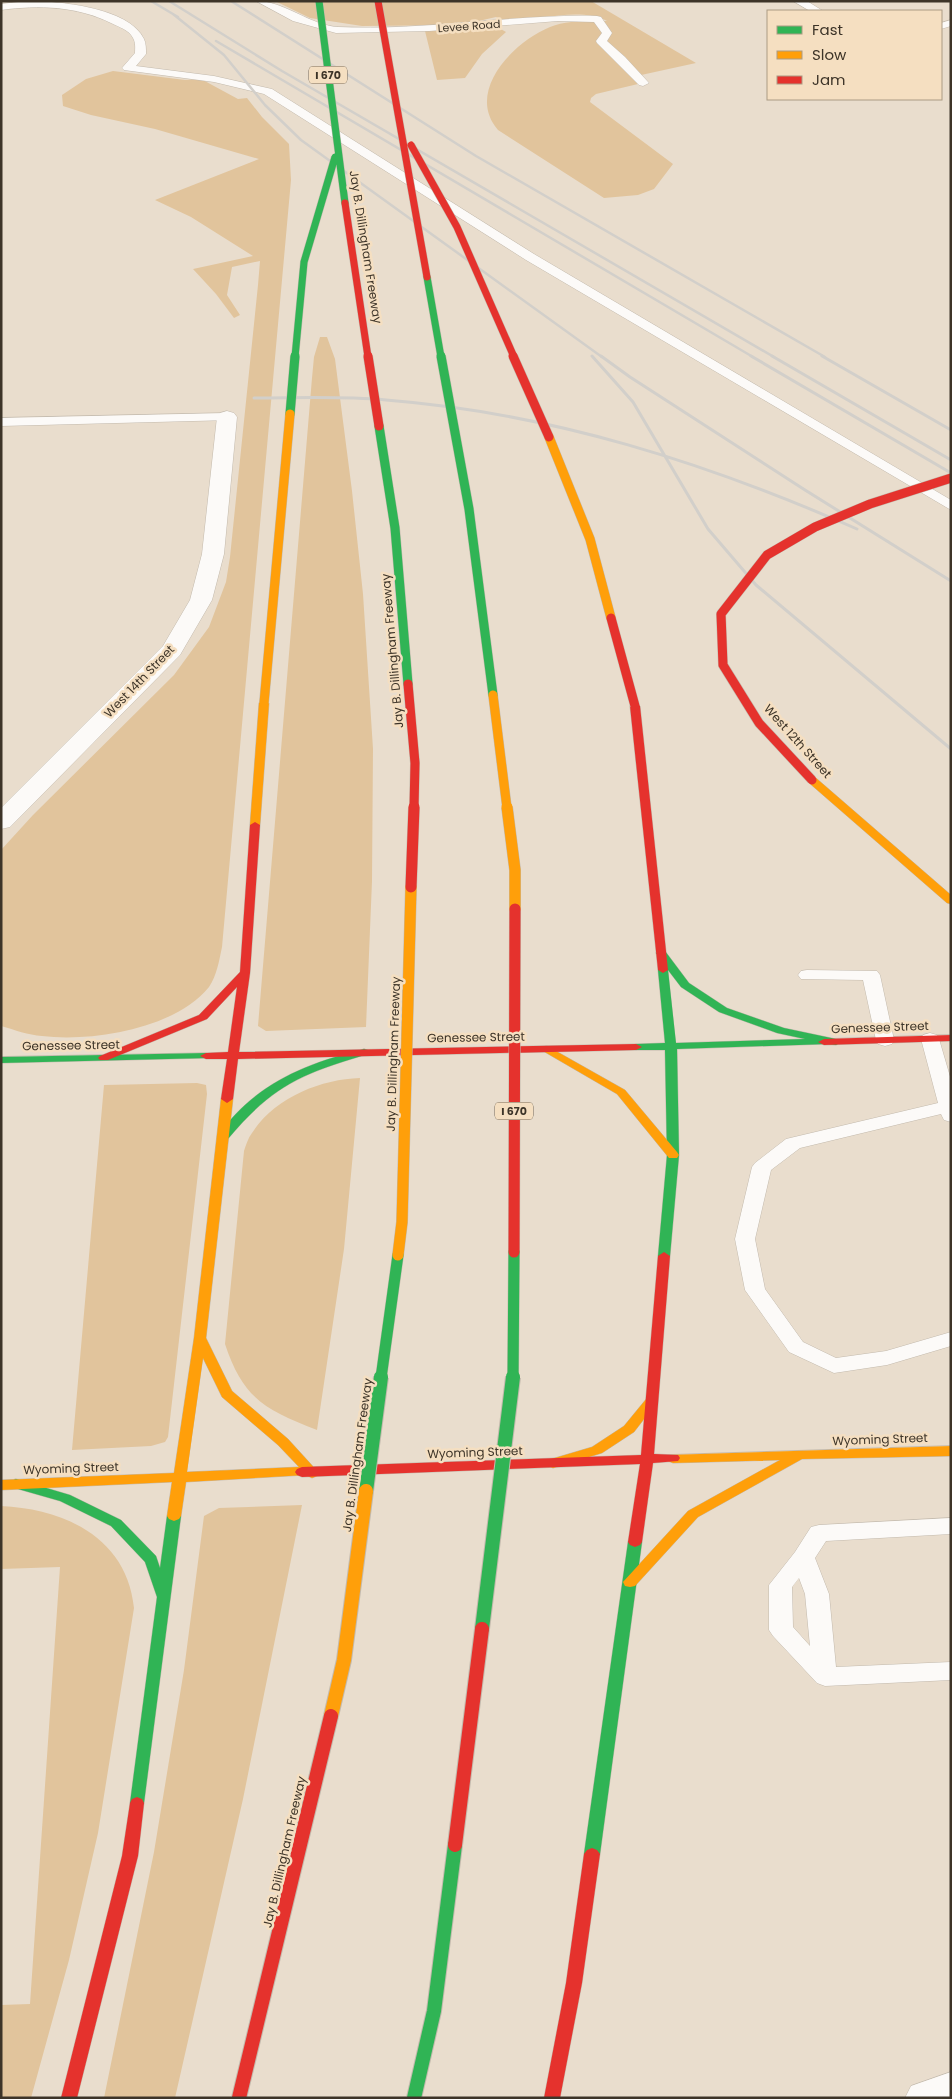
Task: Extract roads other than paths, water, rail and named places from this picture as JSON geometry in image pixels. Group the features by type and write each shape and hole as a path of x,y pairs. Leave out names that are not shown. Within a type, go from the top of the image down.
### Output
{"main road":[{"name":"Jay B. Dillingham Freeway","path":"239,2098 344,1660 402,1222 415,763 395,528 337,148 319,1"},
{"name":"I 670","path":"378,1 469,509 515,870 513,1379 434,2011 414,2098"},
{"path":"400,126 457,227 536,405 590,539 635,706 671,1046 673,1155 647,1458 574,1982 552,2098"},
{"path":"69,2098 130,1856 179,1478 200,1338 232,1055 245,973 264,703 304,262 337,148"},
{"name":"West 12th Street","path":"951,478 870,504 815,527 768,555 721,614 723,665 759,723 812,780 951,901"},
{"path":"660,951 685,985 723,1010 781,1031 836,1042"},
{"path":"104,1058 203,1017 245,973"},
{"path":"930,1039 951,1025"},
{"name":"Genessee Street","path":"1,1060 547,1049 951,1038"},
{"path":"547,1049 621,1092 673,1155"},
{"path":"223,1137 243,1111 271,1087 314,1066 364,1052"},
{"path":"200,1338 227,1394 283,1442 312,1473"},
{"path":"553,1463 597,1450 629,1429 652,1401"},
{"name":"Wyoming Street","path":"1,1485 647,1458 951,1451"},
{"path":"630,1582 693,1514 798,1456"},
{"path":"16,1484 65,1498 116,1523 151,1560 163,1601"}],"street":[{"name":"West 14th Street","path":"1,822 172,650 201,600 213,554 227,417"},
{"path":"924,2098 951,2089"}],"lane":[{"name":"Levee Road","path":"261,1 297,19 336,30 429,28 558,18 597,19 607,33 601,41 621,58 643,83"},
{"path":"798,1 816,10"},
{"path":"1,7 37,4 70,6 93,11 112,18 128,27 139,39 141,54 128,68 214,79 268,91 530,257 951,506"},
{"path":"1,422 227,417"},
{"path":"807,975 872,975 885,1040"},
{"path":"930,1039 950,1109 793,1143 762,1167 745,1239 755,1290 796,1347 834,1366 887,1358 951,1339"},
{"path":"951,1526 819,1533 803,1558 780,1585 781,1630 825,1677 951,1671"},
{"path":"803,1558 817,1594 825,1677"}],"railway":[{"path":"151,1 173,14"},
{"path":"169,1 282,71 774,357"},
{"path":"231,1 476,156 825,357"},
{"path":"173,14 178,17"},
{"path":"173,14 224,55 265,105 301,140 602,357"},
{"path":"216,41 753,357"},
{"path":"592,356 633,402 665,457"},
{"path":"601,356 630,377 805,490 951,581"},
{"path":"751,356 951,473"},
{"path":"772,356 951,460"},
{"path":"822,356 951,430"},
{"path":"254,398 370,399 447,407 508,416 568,429 665,457"},
{"path":"665,457 743,483 857,529"},
{"path":"665,457 708,529 756,585 951,749"}]}
